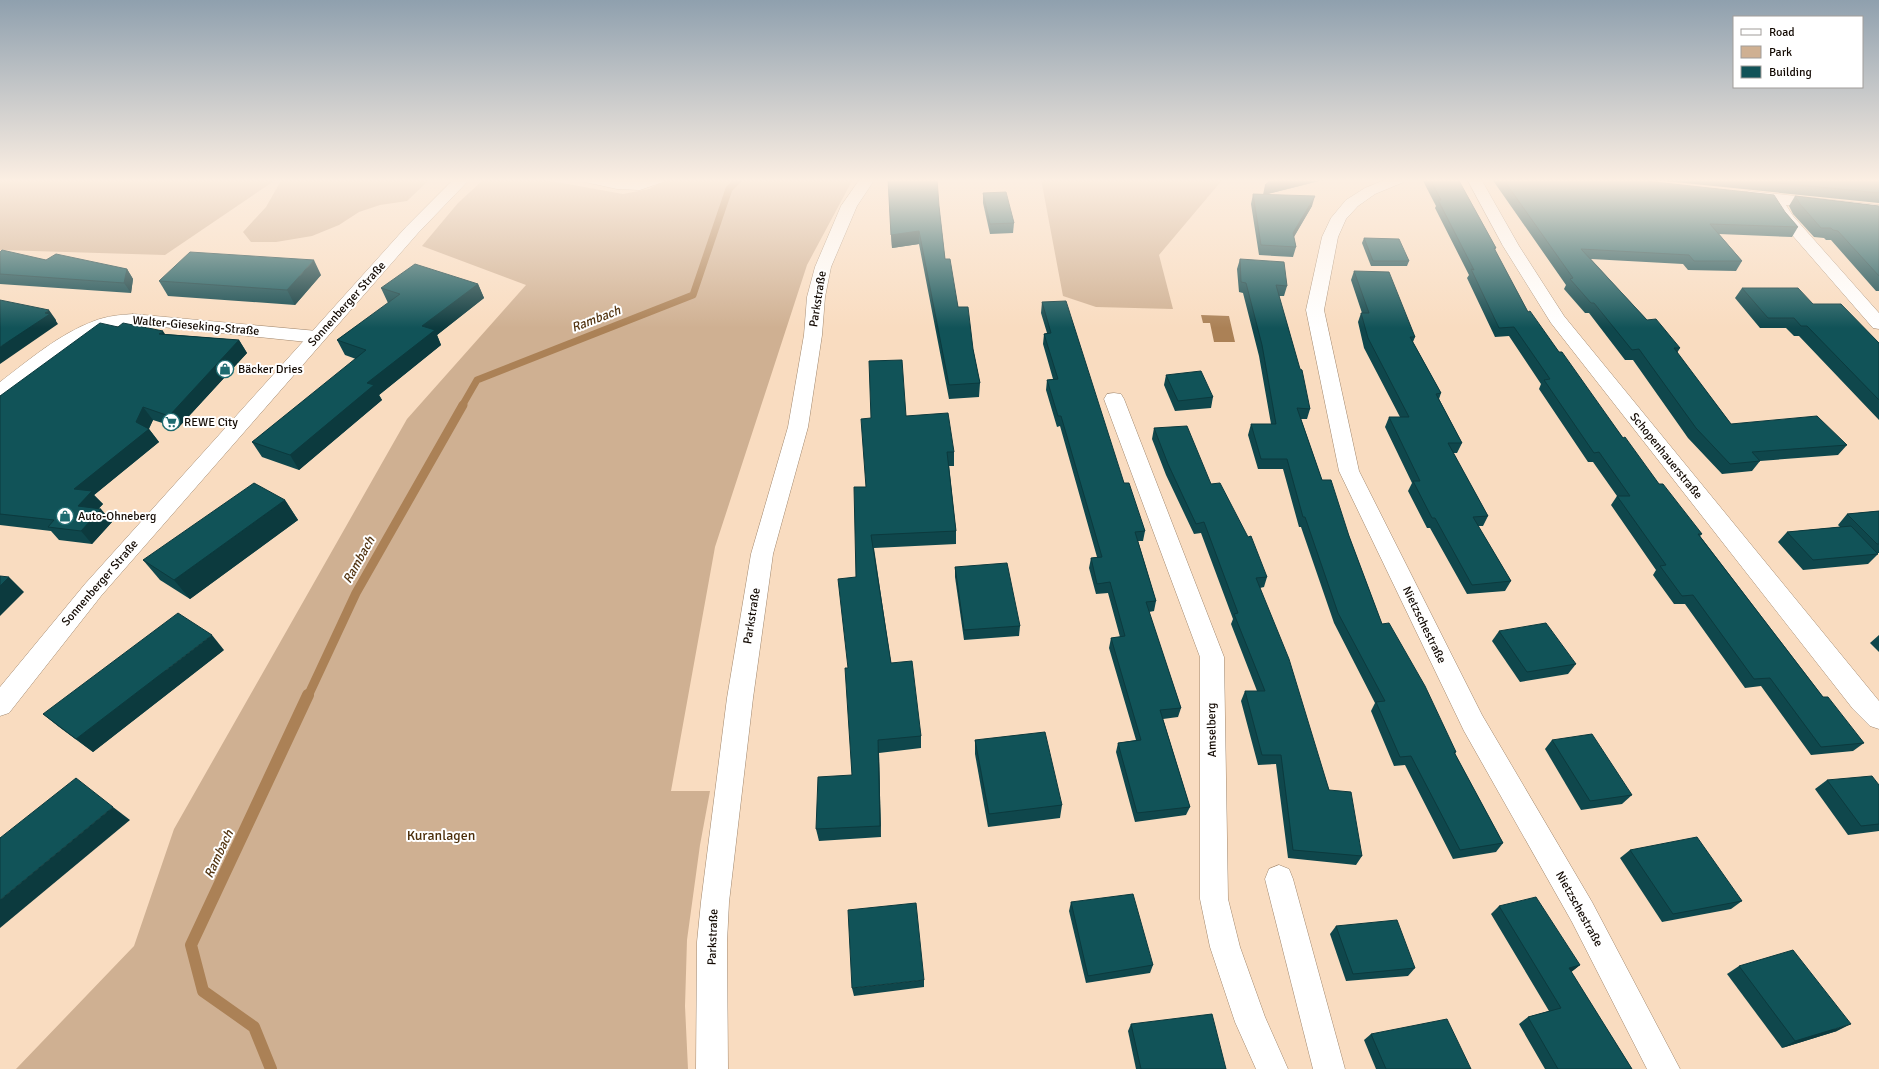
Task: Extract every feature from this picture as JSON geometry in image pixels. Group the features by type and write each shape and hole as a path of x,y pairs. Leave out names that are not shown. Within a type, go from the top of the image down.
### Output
{"street":[{"name":"Sonnenberger Straße","path":"0,705 93,590 413,229"},
{"name":"Parkstraße","path":"712,1069 712,942 715,902 740,698 762,554 798,427 813,335 816,297 823,267 839,229"},
{"name":"Nietzschestraße","path":"1334,229 1330,237 1315,310 1349,471 1473,723 1582,912 1664,1069"},
{"name":"Schopenhauerstraße","path":"1502,229 1557,319 1862,701 1879,718"},
{"path":"1796,229 1879,324"},
{"name":"Walter-Gieseking-Straße","path":"0,391 68,343 93,328 114,320 133,319 317,337"},
{"name":"Amselberg","path":"1114,399 1212,657 1214,899 1225,947 1251,1022 1272,1069"},
{"path":"1279,879 1329,1069"}],"green space":[{"path":"0,229 203,229 165,255 0,250"},
{"path":"246,229 329,229 312,236 276,242 251,242 243,232"},
{"name":"Kuranlagen","path":"436,229 826,229 807,265 715,547 671,791 710,791 700,845 687,940 685,1006 688,1069 16,1069 134,946 174,829 407,419 526,285 422,246"},
{"path":"1050,229 1181,229 1159,255 1173,309 1096,307 1063,296"}],"shaded area":[{"path":"1201,315 1229,316 1235,342 1214,342 1210,323 1203,323"}],"building":[{"path":"891,229 942,229 945,259 950,259 958,307 968,307 973,349 980,383 949,385 919,231 891,235"},
{"path":"1258,229 1295,229 1293,233 1296,247 1261,245"},
{"path":"1453,229 1485,229 1528,312 1530,311 1559,352 1562,352 1623,438 1625,437 1659,484 1663,484 1702,534 1698,534 1823,697 1828,697 1864,743 1821,747 1770,678 1754,679 1693,595 1682,596 1660,566 1666,565 1617,496 1630,496 1599,452 1594,453 1544,380 1550,379 1514,327 1499,328 1471,269 1474,270"},
{"path":"1538,229 1714,229 1742,261 1694,261 1689,255 1581,249 1647,320 1656,319 1680,348 1674,348 1731,424 1817,416 1847,445 1752,452 1760,461 1730,464 1696,428 1639,349 1632,350 1594,303 1591,303 1570,279 1573,278"},
{"path":"1832,229 1879,229 1879,276 1838,231"},
{"path":"1364,238 1399,239 1409,261 1373,261"},
{"path":"2,250 46,260 56,254 127,269 124,283 0,274 0,252"},
{"path":"190,252 314,260 287,290 159,281"},
{"path":"1240,259 1284,262 1287,286 1276,285 1300,369 1302,370 1310,409 1297,408 1322,480 1331,480 1349,536 1382,624 1389,623 1425,686 1456,752 1454,752 1503,843 1460,850 1411,756 1400,757 1376,702 1385,701 1338,613 1305,517 1303,517 1287,459 1261,459 1251,424 1276,424 1262,345 1246,283 1241,282"},
{"path":"415,264 478,284 422,326 435,330 367,383 374,385 290,455 252,442 366,350 337,340 400,294 381,288"},
{"path":"1354,271 1389,272 1415,337 1410,337 1441,393 1436,394 1462,443 1448,443 1488,516 1473,517 1511,581 1472,585 1435,518 1432,518 1413,481 1420,481 1389,417 1409,417 1368,338 1361,313 1369,313"},
{"path":"1742,288 1798,288 1813,304 1841,304 1879,343 1879,400 1807,326 1801,326 1794,318 1768,318"},
{"path":"0,300 49,310 45,313 50,314 0,347"},
{"path":"1066,301 1124,483 1129,483 1145,531 1135,532 1156,601 1146,602 1181,708 1160,710 1190,807 1137,813 1118,743 1141,740 1111,638 1125,636 1110,582 1097,584 1091,558 1102,557 1061,416 1058,416 1047,380 1058,379 1044,334 1051,333 1042,302"},
{"path":"100,323 118,327 123,323 163,331 159,334 239,340 169,416 143,407 136,422 149,429 74,489 92,491 78,506 101,509 81,531 48,527 54,520 0,514 0,396"},
{"path":"902,360 906,416 948,413 954,452 947,452 956,531 871,535 891,663 912,661 921,736 878,740 880,826 816,829 818,777 852,775 845,668 848,668 838,579 856,577 854,487 866,487 861,419 871,418 869,361"},
{"path":"1201,371 1213,397 1178,401 1166,375"},
{"path":"1187,426 1211,484 1220,483 1248,537 1251,536 1267,577 1256,578 1289,659 1329,790 1351,792 1362,856 1293,850 1281,755 1262,755 1245,691 1265,691 1234,614 1238,613 1204,522 1196,524 1168,464 1154,428"},
{"path":"254,483 285,500 174,580 143,560"},
{"path":"1879,511 1879,544 1877,544 1847,514"},
{"path":"1851,526 1878,554 1813,560 1787,532"},
{"path":"1007,563 1020,626 964,630 955,567"},
{"path":"0,576 9,577 0,586"},
{"path":"178,613 212,635 76,739 43,714"},
{"path":"1546,623 1576,664 1527,672 1499,631"},
{"path":"1045,732 1062,805 989,814 975,740"},
{"path":"1592,734 1632,795 1590,801 1552,740"},
{"path":"1872,776 1879,785 1879,824 1861,826 1827,780"},
{"path":"76,778 113,807 0,900 0,838"},
{"path":"1697,837 1742,901 1673,914 1630,850"},
{"path":"1133,894 1153,965 1088,976 1071,902"},
{"path":"1536,897 1580,965 1569,968 1632,1069 1558,1069 1528,1017 1561,1008 1499,906"},
{"path":"916,903 924,980 852,988 848,910"},
{"path":"1397,920 1415,968 1353,974 1336,926"},
{"path":"1793,950 1851,1024 1795,1041 1739,966"},
{"path":"1212,1014 1226,1069 1141,1069 1131,1024"},
{"path":"1447,1019 1471,1069 1386,1069 1371,1034"}],"waterway":[{"name":"Rambach","path":"462,406 477,380 693,295 715,229"},
{"name":"Rambach","path":"308,696 356,593 463,405"},
{"name":"Rambach","path":"271,1069 254,1027 203,991 191,945 308,695"}],"place":[{"name":"Bäcker Dries","path":"225,369"},
{"name":"REWE City","path":"171,422"},
{"name":"Auto-Ohneberg","path":"65,516"}]}
